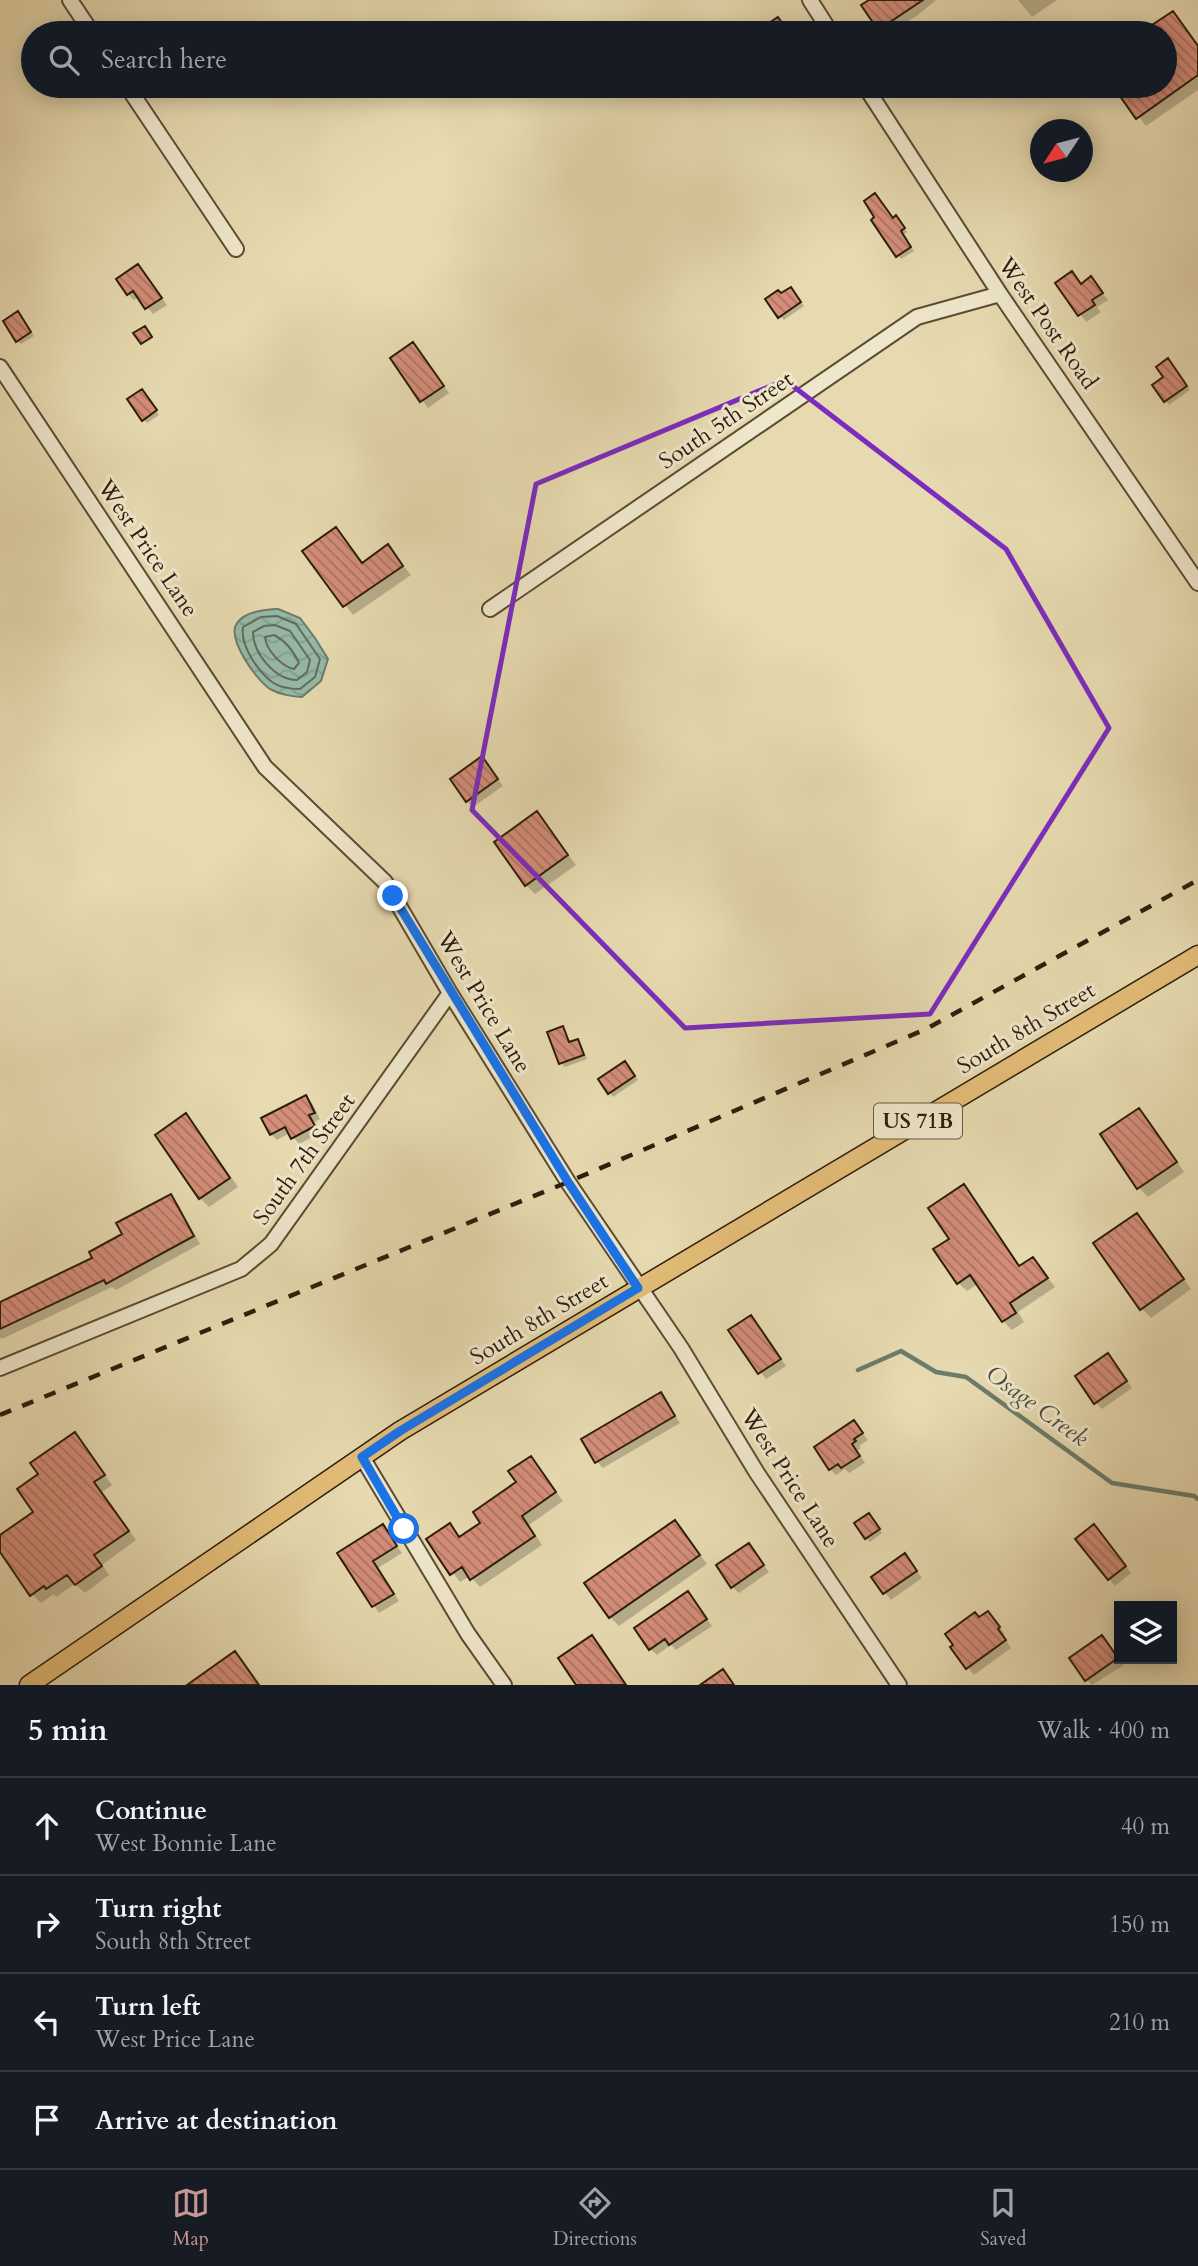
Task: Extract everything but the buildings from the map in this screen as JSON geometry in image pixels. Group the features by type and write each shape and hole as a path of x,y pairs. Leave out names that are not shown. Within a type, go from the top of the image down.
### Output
{"main road":[{"name":"South 8th Street","path":"29,1685 400,1431 1198,955"}],"street":[{"path":"69,0 84,21"},
{"path":"810,0 823,21"},
{"path":"135,98 236,249"},
{"name":"West Post Road","path":"873,98 1000,294 1198,583"},
{"name":"South 5th Street","path":"490,609 917,317 1000,294"},
{"name":"West Price Lane","path":"0,367 265,767 385,882 450,993 568,1182 681,1348 757,1473 900,1685"},
{"name":"South 7th Street","path":"0,1368 241,1269 271,1244 450,993"},
{"path":"362,1457 468,1634 503,1685"}],"highlighted area":[{"path":"785,380 1006,549 1109,728 930,1014 685,1028 472,810 536,484"}],"water":[{"path":"278,609 300,618 328,659 321,681 302,697 278,693 264,684 244,659 236,639 237,623 245,616"}],"waterway":[{"name":"Osage Creek","path":"858,1370 901,1351 936,1372 966,1377 1112,1483 1194,1496 1198,1499"}],"railway":[{"path":"0,1415 568,1182 926,1029 1198,880"}],"route":[{"path":"393,896 568,1182 638,1288 400,1431 362,1457 404,1529"}]}
